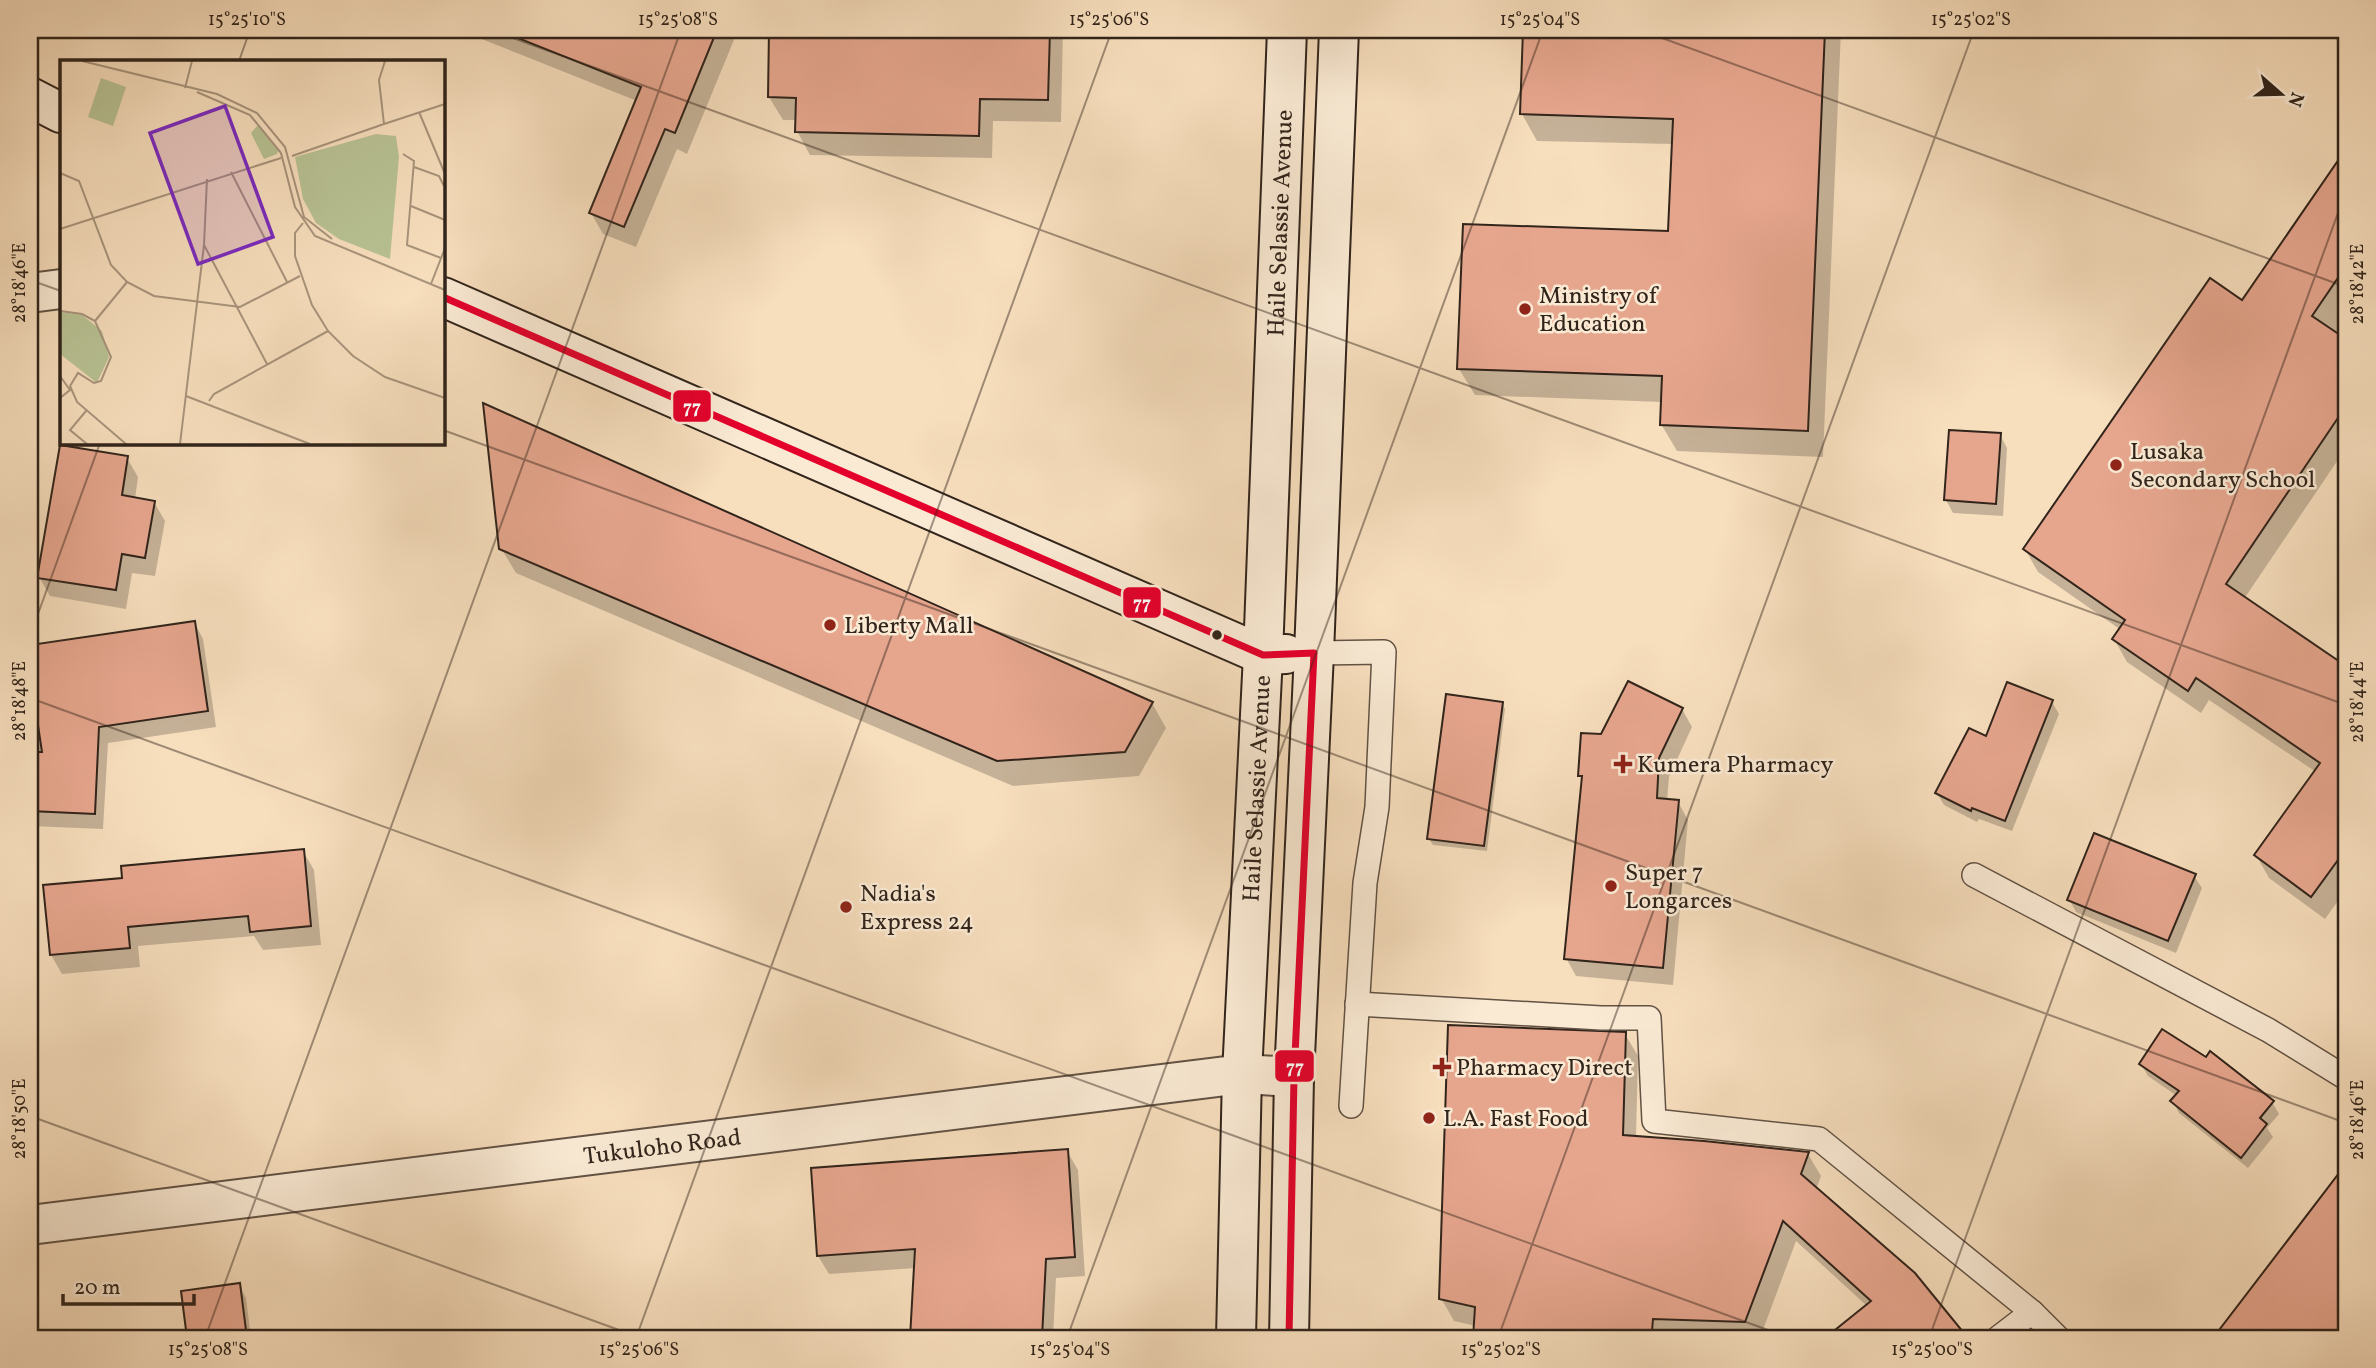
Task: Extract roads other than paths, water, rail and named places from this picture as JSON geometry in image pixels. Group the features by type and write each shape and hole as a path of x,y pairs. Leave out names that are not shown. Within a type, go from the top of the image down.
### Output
{"main road":[{"name":"Haile Selassie Avenue","path":"1236,1338 1242,1074 1263,655 1287,30"},
{"path":"1289,1338 1294,1077 1339,30"},
{"path":"30,97 60,112"},
{"path":"30,293 60,289"},
{"path":"444,297 1263,655 1314,653"},
{"name":"Tukuloho Road","path":"30,1225 1242,1074 1294,1077"}],"lane":[{"path":"1314,653 1384,652 1377,807 1365,883 1350,1106"},
{"path":"1974,875 2269,1030 2346,1078"},
{"path":"1357,1004 1601,1018 1648,1018 1654,1121 1819,1139 2032,1312 2058,1338"},
{"path":"1998,1338 2032,1312"}],"place":[{"name":"Ministry of Education","path":"1525,309"},
{"name":"Lusaka Secondary School","path":"2116,465"},
{"name":"Liberty Mall","path":"830,625"},
{"name":"Kumera Pharmacy","path":"1623,764"},
{"name":"Super 7 Longarces","path":"1611,886"},
{"name":"Nadia's Express 24","path":"846,907"},
{"name":"Pharmacy Direct","path":"1442,1067"},
{"name":"L.A. Fast Food","path":"1429,1118"}]}
